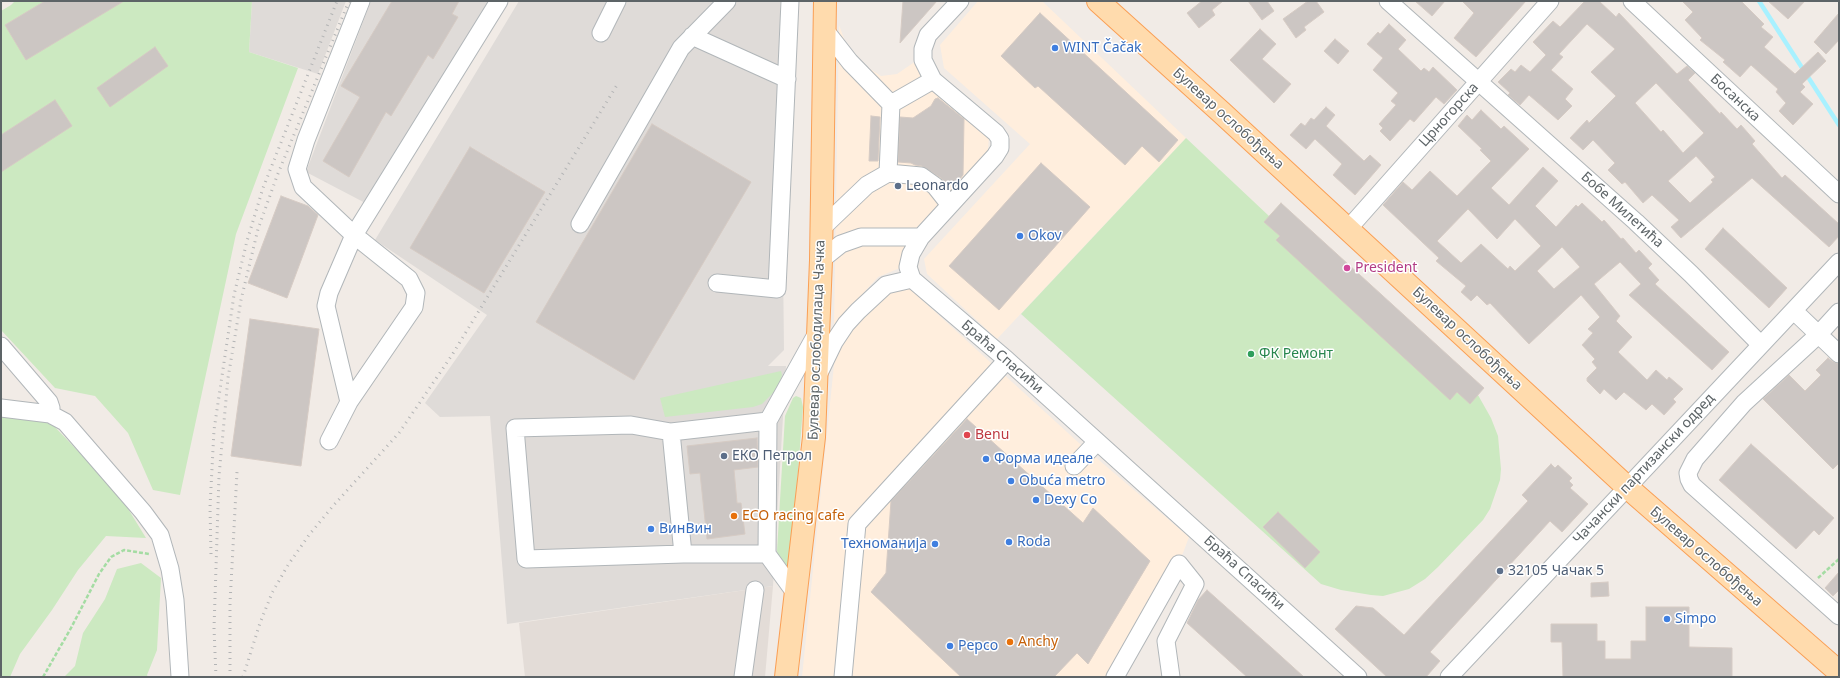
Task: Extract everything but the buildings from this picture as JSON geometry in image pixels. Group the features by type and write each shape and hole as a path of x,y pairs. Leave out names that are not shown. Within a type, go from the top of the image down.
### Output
{"main road":[{"name":"Булевар ослободилаца Чачка","path":"786,677 811,469 821,260 825,1"},
{"name":"Булевар ослобођења","path":"1098,1 1348,229 1627,487 1839,672"}],"street":[{"path":"329,442 349,402 414,307 416,292 410,279 354,235 303,187 297,169 306,140 361,1"},
{"path":"349,402 326,306 329,293 354,235 499,1"},
{"path":"601,32 617,1"},
{"path":"580,224 681,48 727,1"},
{"path":"717,283 777,289 790,1"},
{"path":"816,380 834,342 846,324 858,311 886,285 912,279 908,267 911,254 921,237 995,156 1000,148 1000,139 996,133 933,80 923,60 923,49 928,35 960,1"},
{"name":"Бобе Милетића","path":"1388,1 1636,222 1691,274 1760,344"},
{"name":"Црногорска","path":"1348,229 1550,1"},
{"name":"Босанска","path":"1632,1 1839,194"},
{"path":"825,30 850,62 891,104 888,173"},
{"path":"692,36 787,78"},
{"path":"891,104 933,80"},
{"path":"821,229 867,185 888,173 921,176 935,186 950,205"},
{"path":"821,260 841,244 861,237 921,237"},
{"name":"Чачански партизански одред","path":"1449,677 1760,344 1794,311 1839,262"},
{"name":"Браћа Спасићи","path":"912,279 1007,360 1358,677"},
{"path":"1794,311 1839,354"},
{"path":"1839,312 1818,335 1744,403 1695,459 1688,473 1688,479 1692,485 1839,616"},
{"path":"796,594 767,554 768,421 818,331"},
{"path":"3,351 49,402 51,408 50,414"},
{"path":"843,677 857,524 1007,360"},
{"path":"1,408 50,414 65,422 143,512 160,535 170,569 175,600 180,677"},
{"path":"767,554 683,554 526,559 515,428 631,425 671,432 768,421"},
{"path":"671,432 683,554"},
{"path":"1074,466 1097,442"},
{"path":"1115,677 1179,564 1195,584 1166,641 1171,677"},
{"path":"743,677 755,590"}],"path":[{"path":"43,677 99,574 111,557 124,550 167,558"},
{"path":"1808,588 1839,560"}],"shaded area":[{"path":"252,1 346,1 318,74 249,52"},
{"path":"371,1 495,1 373,207 306,172"},
{"path":"519,1 780,1 784,350 768,366 786,366 773,586 507,624 490,416 440,417 425,403 487,315 375,240"},
{"path":"978,1 1042,1 1186,138 997,339 927,274 924,259 1030,144 944,68 940,45"},
{"name":"Leonardo","path":"839,25 848,49 864,65 881,76 897,74 916,61 989,135 988,152 900,268 878,277 834,325"},
{"path":"895,288 910,289 1079,443 1189,537 1183,553 1111,677 802,677 835,355 855,327 881,296"},
{"path":"773,586 765,677 525,677 519,623"}],"green space":[{"path":"15,1 252,1 249,52 298,68 236,234 180,495 153,490 128,433 95,396 55,388 1,330 1,11"},
{"name":"ФК Ремонт","path":"1186,138 1269,216 1281,203 1478,395 1491,418 1498,436 1501,469 1500,480 1490,509 1483,520 1438,567 1425,579 1409,589 1383,596 1341,590 1321,584 1021,314"},
{"path":"781,371 782,375 778,388 762,404 753,407 665,417 660,398"},
{"path":"796,396 801,398 803,407 791,563 786,568 778,557 777,551 785,416 793,398"},
{"path":"1,417 26,418 52,424 100,474 127,507 146,538 106,536 78,570 52,610 20,654 10,677 1,677"},
{"path":"141,563 161,578 157,650 147,675 148,677 64,677 75,666 83,633 105,599 117,569"}],"waterway":[{"path":"1759,1 1839,125"}],"railway":[{"path":"211,554 210,507 214,430 234,295 247,241 263,188 337,1"},
{"path":"216,677 214,628 219,476 228,378 241,300 258,229 277,176 349,1"},
{"path":"243,677 260,623 272,593 288,565 309,535 333,506 399,433 452,355 617,85"},
{"path":"230,677 230,603 237,472"}],"place":[{"name":"WINT Čačak","path":"1055,48"},
{"name":"Leonardo","path":"898,186"},
{"name":"Okov","path":"1020,236"},
{"name":"President","path":"1347,268"},
{"name":"ФК Ремонт","path":"1251,354"},
{"name":"Benu","path":"967,435"},
{"name":"ЕКО Петрол","path":"724,456"},
{"name":"Форма идеале","path":"986,459"},
{"name":"Obuća metro","path":"1011,481"},
{"name":"Dexy Co","path":"1036,500"},
{"name":"ECO racing cafe","path":"734,516"},
{"name":"ВинВин","path":"651,529"},
{"name":"Roda","path":"1009,542"},
{"name":"Техноманија","path":"935,544"},
{"name":"32105 Чачак 5","path":"1500,571"},
{"name":"Simpo","path":"1667,619"},
{"name":"Anchy","path":"1010,642"},
{"name":"Pepco","path":"950,646"}]}
